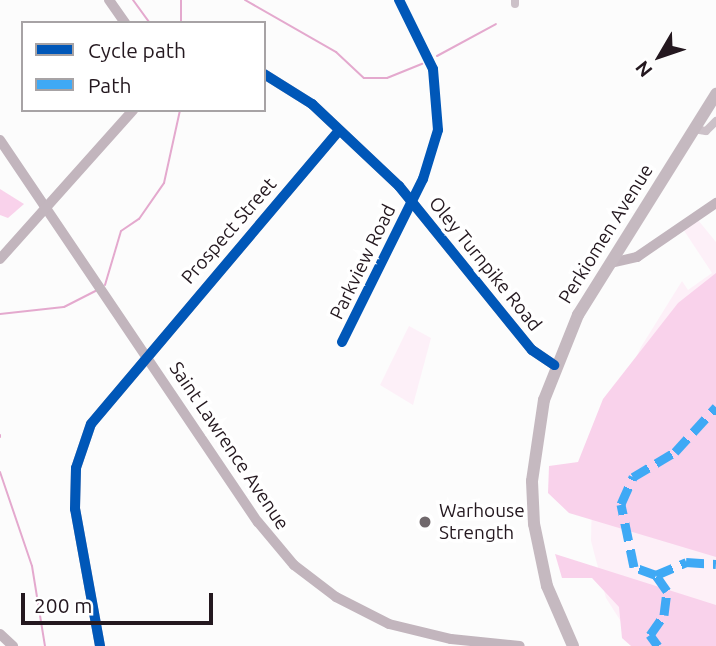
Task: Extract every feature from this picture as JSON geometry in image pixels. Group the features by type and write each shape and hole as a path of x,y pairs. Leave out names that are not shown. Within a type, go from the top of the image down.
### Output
{"main road":[{"name":"Perkiomen Avenue","path":"573,646 547,586 533,507 535,445 554,365 611,262 716,94"}],"street":[{"path":"109,0 124,21"},
{"name":"Parkview Road","path":"342,342 412,201 435,148 439,105 430,60 399,0"},
{"name":"Oley Turnpike Road","path":"266,75 302,96 412,201 532,350 554,365"},
{"path":"0,259 131,112"},
{"path":"693,128 702,132 716,121"},
{"name":"Prospect Street","path":"100,646 76,516 76,468 95,417 339,131"},
{"name":"Saint Lawrence Avenue","path":"0,140 264,531 319,586 405,630 520,646"},
{"path":"611,262 637,257 716,203"},
{"path":"0,634 13,646"}],"shaded area":[{"path":"0,189 24,204 8,218 0,215"},
{"path":"698,220 716,242 716,646 627,631 606,598 591,541 593,448 641,347 682,281 688,290 712,273 683,229"},
{"path":"716,273 716,557 569,513 548,493 549,466 578,462 603,399 678,303"},
{"path":"409,326 431,338 413,405 380,385"},
{"path":"555,554 716,605 716,646 631,646 622,638 619,607 592,578 562,578"}],"waterway":[{"path":"133,0 149,21"},
{"path":"181,0 181,21"},
{"path":"245,0 336,52 364,78 387,78 422,64"},
{"path":"437,56 496,24"},
{"path":"105,285 121,231 139,219 164,183 180,112"},
{"path":"0,314 64,307 98,290"},
{"path":"0,472 32,566 45,646"}],"marked path":[{"path":"658,646 650,635 664,615 667,591 656,575 634,567 621,504 633,477 675,452 716,407"},
{"path":"656,575 686,562 716,564"}],"cycle path":[{"path":"342,342 423,179 438,130 433,69 399,0"},
{"path":"266,75 312,104 399,186 532,350 554,365"},
{"path":"100,646 75,509 76,468 91,424 339,131"}],"place":[{"name":"Warhouse Strength","path":"425,522"}]}
